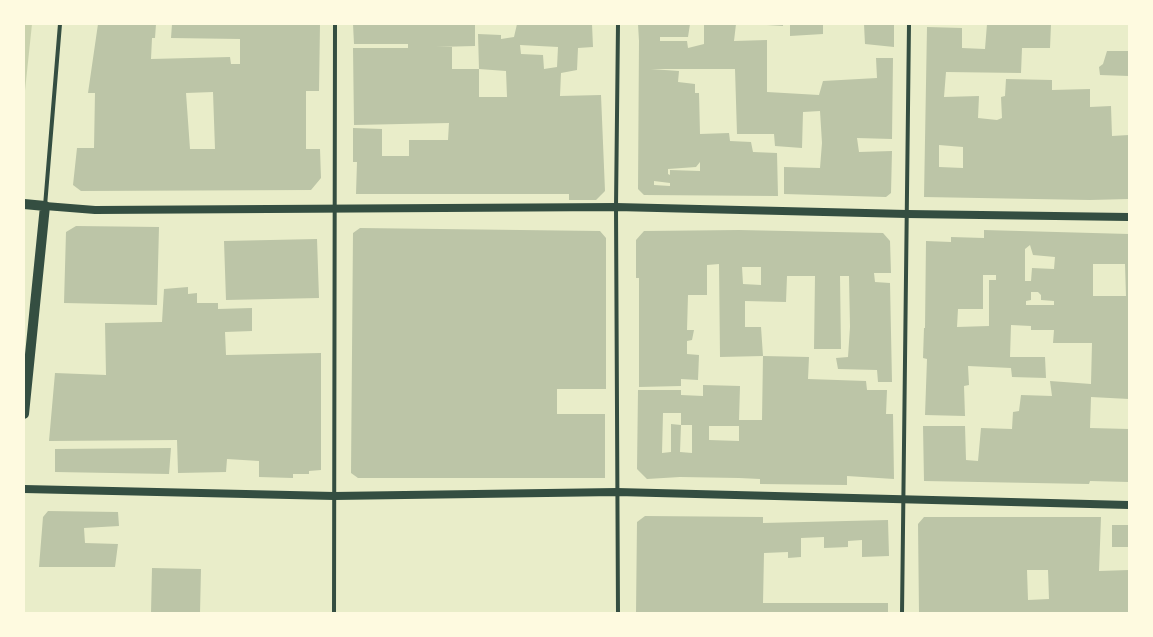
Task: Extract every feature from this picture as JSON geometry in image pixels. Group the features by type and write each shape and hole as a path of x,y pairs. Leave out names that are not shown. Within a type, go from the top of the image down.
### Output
{"main road":[{"path":"24,204 95,210 616,207 906,214 1129,217"},
{"path":"24,414 45,206"},
{"path":"24,489 334,496 617,492 1129,505"}],"street":[{"path":"45,206 60,24"},
{"path":"334,613 335,24"},
{"path":"618,24 616,207 618,613"},
{"path":"902,613 909,24"}],"green space":[{"path":"24,24 32,24 24,100"}],"building":[{"path":"98,24 156,24 155,38 152,38 151,59 230,57 231,64 240,64 240,39 171,38 172,24 320,24 319,91 306,91 306,149 320,149 321,178 311,190 81,191 73,185 77,148 94,148 95,93 88,93","holes":["213,92 215,149 190,149 186,93"]},
{"path":"353,24 475,24 475,46 436,47 452,47 452,69 479,69 478,34 501,35 501,39 514,37 517,24 592,24 593,47 578,48 577,70 561,73 560,96 601,95 605,191 596,200 569,200 569,194 356,194 357,162 353,162 353,128 382,129 382,156 409,156 409,140 448,140 449,123 354,125 353,48 408,48 408,44 354,44","holes":["520,45 558,47 557,67 544,69 543,55 521,54","479,69 506,71 507,97 479,97"]},
{"path":"638,24 690,24 688,37 660,37 660,41 687,41 688,48 704,44 704,24 736,24 734,41 767,40 767,92 819,95 823,81 877,78 876,58 893,58 892,139 857,138 859,152 892,151 891,193 886,197 784,194 784,167 820,168 822,143 820,111 803,112 802,148 775,146 774,134 737,134 735,69 651,69 679,71 678,82 695,84 695,93 699,93 700,134 729,133 730,141 751,142 753,152 777,153 778,196 644,195 638,189","holes":["700,162 700,171 670,170 670,175 668,174 668,169 696,167","654,181 670,183 670,186 654,185"]},
{"path":"783,24 783,26 767,25"},
{"path":"790,24 823,24 823,34 790,36"},
{"path":"864,24 894,24 894,47 865,44"},
{"path":"987,24 1051,24 1050,48 1022,48 1021,73 946,72 944,97 979,96 978,118 997,120 1002,118 1001,97 1005,96 1006,79 1052,80 1052,90 1090,89 1090,107 1111,106 1112,136 1129,135 1129,199 1090,200 924,197 927,27 962,28 962,48 985,49","holes":["939,145 963,147 963,168 939,167"]},
{"path":"1107,51 1129,51 1129,76 1100,75 1099,67 1103,64"},
{"path":"76,226 159,227 157,305 64,303 66,232"},
{"path":"360,228 600,231 606,238 606,389 557,389 557,414 605,414 605,478 358,478 351,473 353,233"},
{"path":"739,230 883,233 890,241 891,273 874,273 875,282 890,283 892,382 878,382 877,370 838,369 836,358 848,357 850,327 849,276 840,276 841,349 814,349 815,276 787,276 786,302 745,301 745,327 761,327 763,356 720,357 719,264 707,265 707,295 688,295 687,330 694,330 692,340 687,341 687,354 699,355 698,380 681,379 681,386 639,387 639,278 636,278 636,240 644,231","holes":["742,267 761,267 761,285 743,284"]},
{"path":"984,230 1129,234 1129,399 1091,397 1090,428 1129,429 1129,482 1090,481 1089,484 924,481 923,426 965,426 966,460 978,461 981,428 1012,429 1013,412 1019,411 1021,395 1052,396 1050,381 1091,384 1092,343 1053,343 1054,330 1031,330 1031,326 1011,325 1010,357 1045,357 1046,378 1012,377 1011,368 968,366 969,385 964,386 965,416 925,415 927,359 923,358 925,328 926,241 951,242 951,237 984,238","holes":["1030,245 1033,255 1055,257 1054,269 1032,268 1031,281 1025,281 1025,249","1093,264 1125,264 1126,296 1093,296","983,275 996,275 996,280 989,280 989,326 957,327 958,309 983,309","1031,292 1038,292 1041,295 1041,300 1054,301 1054,305 1026,305 1026,301 1031,300"]},
{"path":"317,239 319,298 226,300 224,241"},
{"path":"188,287 188,294 197,293 197,303 218,303 218,309 252,308 252,331 225,332 226,355 321,353 321,470 309,471 309,474 293,474 293,478 259,477 259,461 227,459 226,472 178,473 177,440 49,441 55,373 106,375 105,323 162,322 164,289"},
{"path":"763,356 809,357 808,379 866,381 867,390 887,390 886,414 893,414 894,479 847,476 847,485 760,484 760,479 739,478 680,477 647,479 637,469 638,390 681,390 681,395 703,396 703,385 740,386 739,420 762,420","holes":["663,413 681,413 681,425 671,424 671,452 662,453","681,425 692,425 692,453 680,452","709,426 739,426 739,441 709,440"]},
{"path":"171,448 169,474 55,472 55,449"},
{"path":"48,511 118,512 119,526 84,528 85,543 118,544 115,567 39,567 43,517"},
{"path":"645,516 763,517 763,523 888,520 889,556 862,557 862,540 848,541 848,547 824,548 824,537 801,538 801,557 788,558 788,552 764,553 763,603 888,603 888,613 636,613 637,522"},
{"path":"924,517 1101,517 1099,571 1129,570 1129,613 919,613 918,524","holes":["1027,570 1048,570 1049,599 1028,600"]},
{"path":"1112,525 1129,525 1129,547 1112,547"},
{"path":"152,568 201,569 200,613 151,613"}]}
